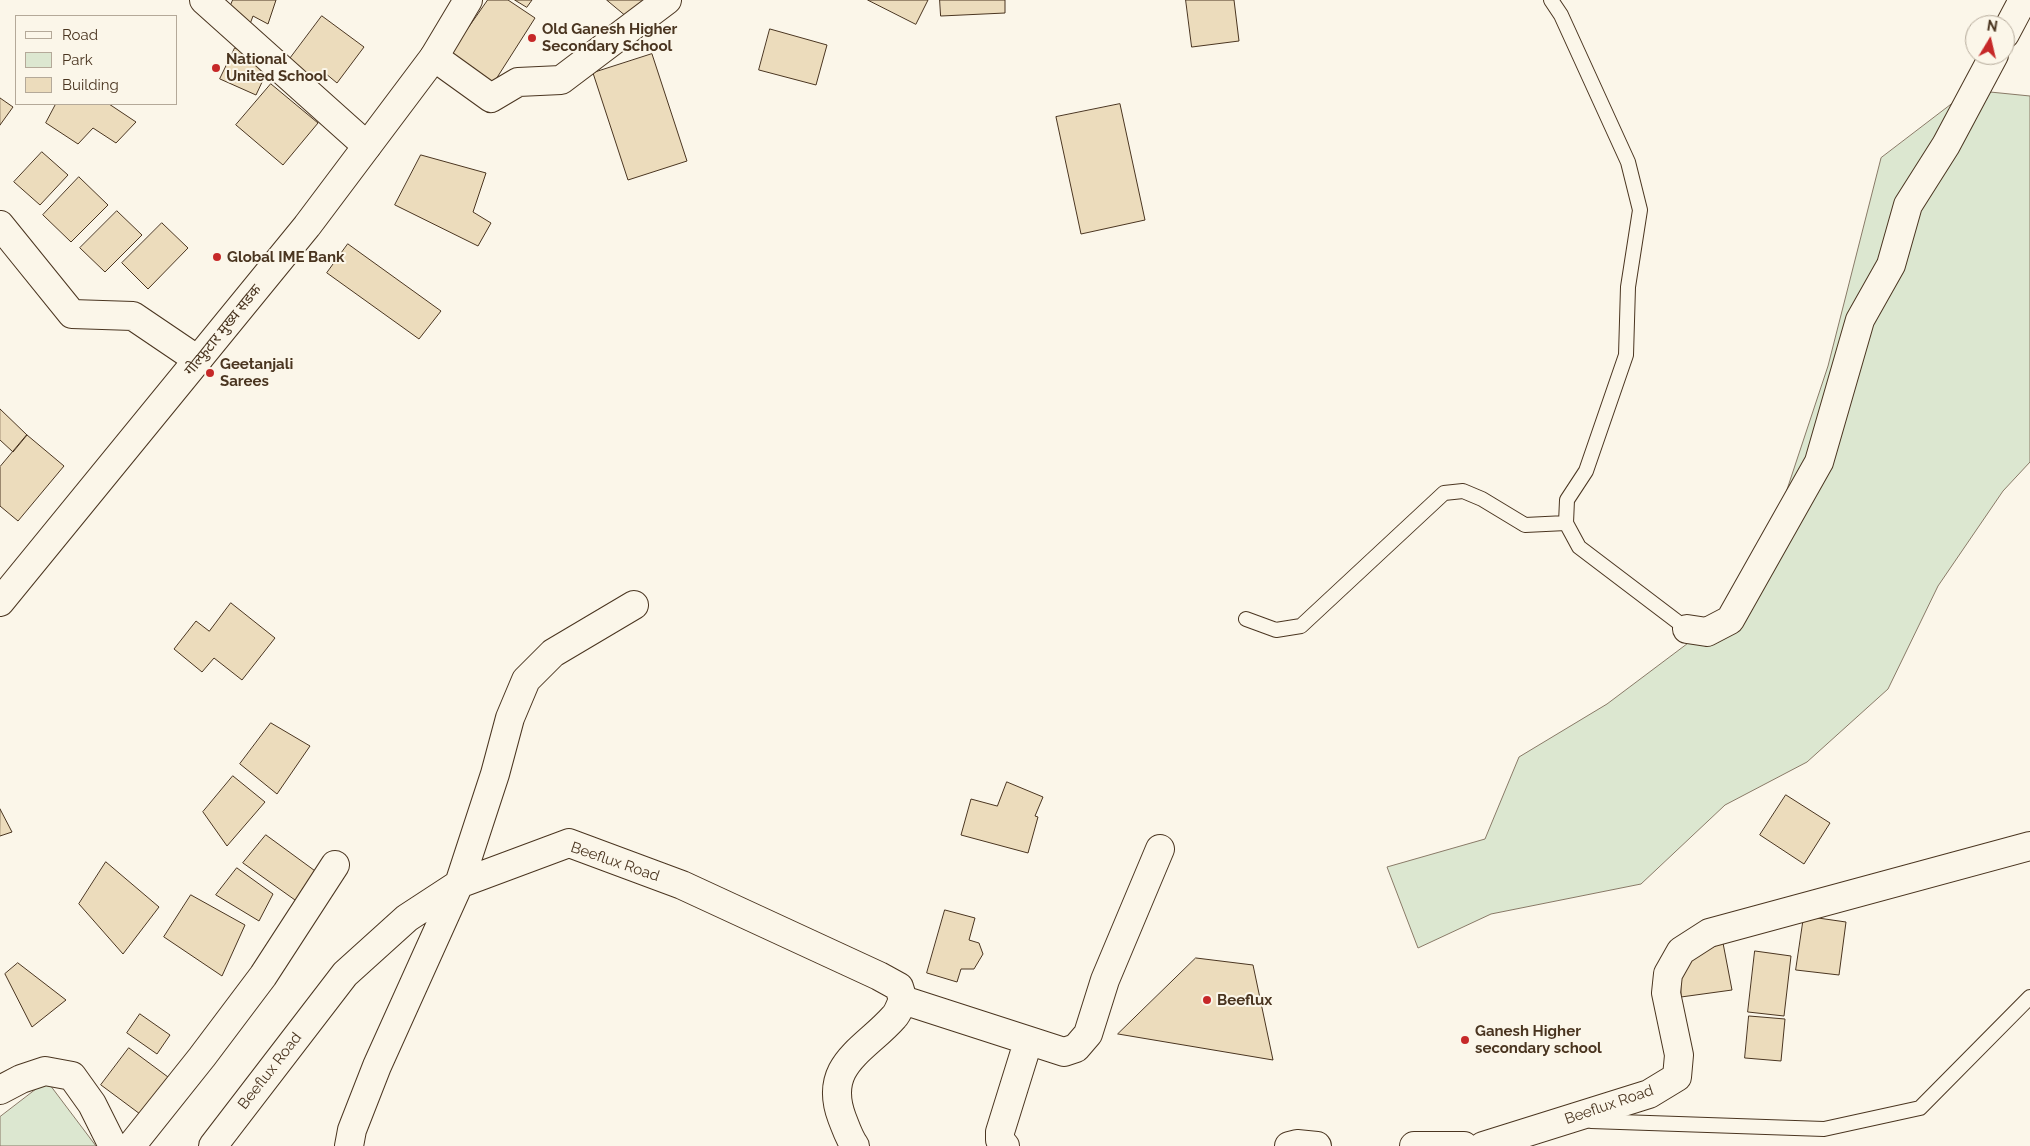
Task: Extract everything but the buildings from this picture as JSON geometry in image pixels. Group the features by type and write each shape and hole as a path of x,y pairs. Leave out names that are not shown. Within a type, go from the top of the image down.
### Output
{"street":[{"path":"204,0 367,146"},
{"name":"गोल्फुटार मुख्य सडक","path":"0,602 307,226 434,57 468,0"},
{"path":"434,57 491,98 518,82 561,80 667,0"},
{"path":"2015,15 2023,0"},
{"path":"1686,629 1707,632 1730,620 1819,462 1860,320 1891,265 1908,205 1946,146 1989,65"},
{"path":"0,225 72,314 132,316 198,360"},
{"path":"349,1146 352,1130 377,1066 459,884 495,774 510,718 526,680 553,653 634,604"},
{"name":"Beeflux Road","path":"213,1146 345,974 407,918 459,884 570,843 682,885 879,976 899,987 903,1000"},
{"name":"Beeflux Road","path":"1482,1146 1649,1094 1677,1077 1679,1055 1666,993 1668,974 1681,951 1710,933 2030,846"},
{"path":"855,1146 838,1108 838,1077 852,1056 895,1016 903,1000 1028,1042 1064,1052 1076,1048 1088,1034 1105,980 1160,849"},
{"path":"131,1146 263,976 335,866"},
{"path":"1006,1146 1000,1140 1000,1132 1028,1042"},
{"path":"0,1090 21,1078 45,1071 72,1076 92,1104 113,1146"},
{"path":"1290,1146 1297,1144 1317,1146"},
{"path":"1414,1146 1464,1146"}],"lane":[{"path":"1551,0 1561,15 1628,162 1640,210 1628,287 1626,355 1586,471 1567,500 1566,523 1579,547 1686,629"},
{"path":"1246,619 1276,630 1301,626 1444,493 1463,491 1482,499 1525,525 1566,523"},
{"path":"1568,1120 1824,1128 1920,1108 2030,997"}],"green space":[{"path":"1970,90 2030,96 2030,462 2003,491 1938,586 1888,689 1807,762 1725,805 1641,884 1491,914 1418,948 1387,867 1485,839 1519,757 1607,704 1752,595 1828,366 1881,158"},
{"path":"47,1081 96,1146 0,1146 0,1117"}],"place":[{"name":"Old Ganesh Higher Secondary School","path":"532,38"},
{"name":"National United School","path":"216,68"},
{"name":"Global IME Bank","path":"217,257"},
{"name":"Geetanjali Sarees","path":"210,373"},
{"name":"Beeflux","path":"1207,1000"},
{"name":"Ganesh Higher secondary school","path":"1465,1040"}]}
